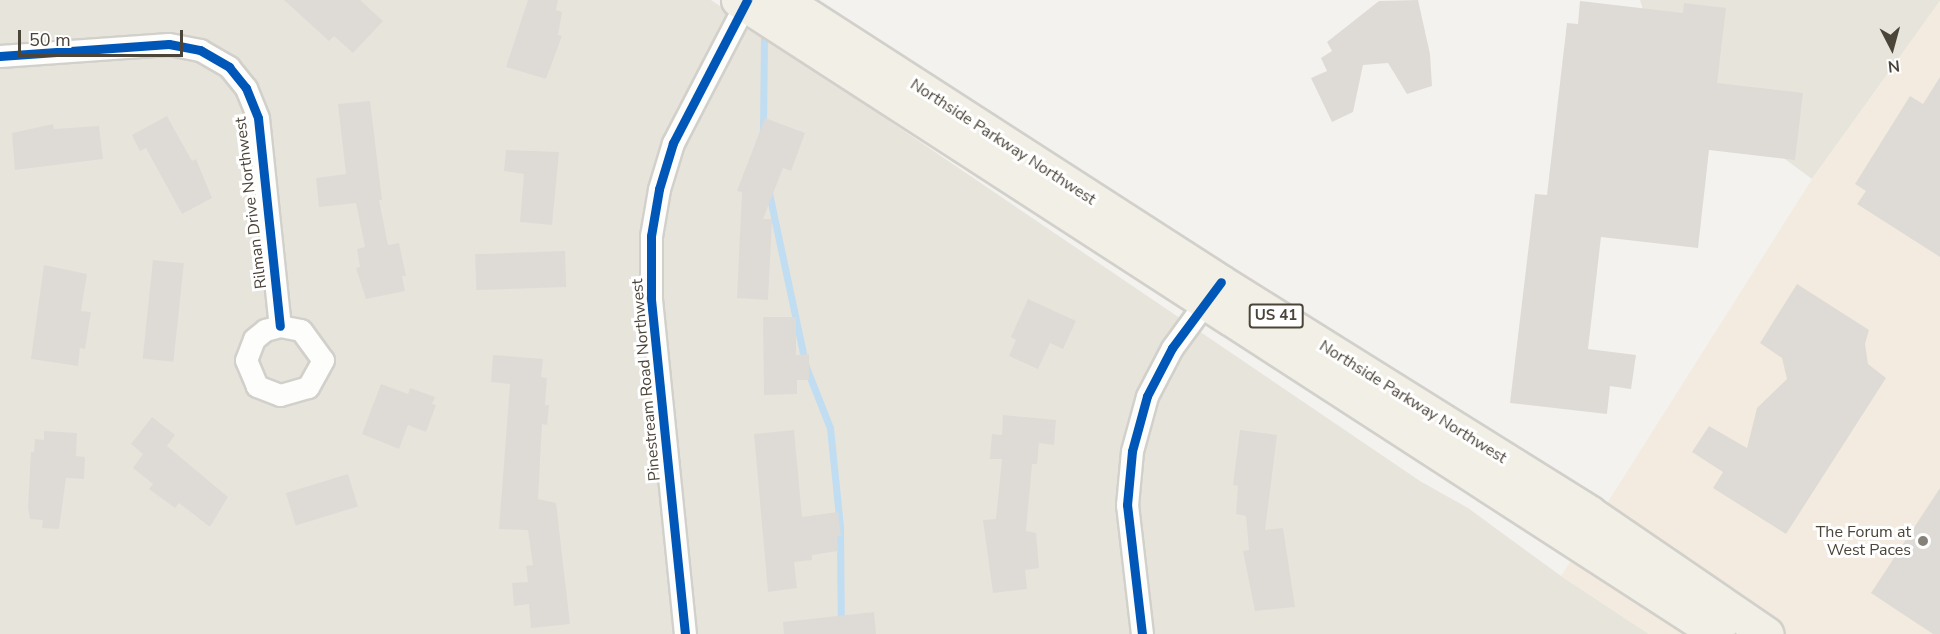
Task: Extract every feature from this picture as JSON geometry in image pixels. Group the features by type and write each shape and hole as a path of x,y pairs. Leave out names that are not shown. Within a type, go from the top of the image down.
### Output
{"main road":[{"name":"Northside Parkway Northwest","path":"784,0 1718,634"},
{"name":"Northside Parkway Northwest","path":"743,1 1213,292 1590,513 1767,634"}],"street":[{"name":"Pinestream Road Northwest","path":"685,634 651,297 651,237 659,189 673,143 743,1"},
{"name":"Rilman Drive Northwest","path":"0,56 168,44 200,50 229,67 246,88 258,118 280,326"},
{"path":"1142,634 1127,505 1131,451 1148,396 1172,348 1213,292"}],"shaded area":[{"path":"0,0 711,0 1420,481 1468,508 1561,576 1649,634 0,634"},
{"path":"1640,0 1940,1 1812,179 1660,67"},
{"path":"1940,1 1940,634 1649,634 1561,576 1812,179"}],"building":[{"path":"284,0 360,0 383,21 353,53 334,36 329,41"},
{"path":"528,0 558,0 556,10 562,12 558,35 562,36 546,79 506,67"},
{"path":"1418,0 1430,54 1432,86 1407,94 1388,63 1363,65 1353,112 1332,122 1311,78 1327,71 1321,58 1332,51 1327,42 1379,1"},
{"path":"1580,1 1683,13 1684,3 1726,8 1717,83 1803,93 1795,160 1709,150 1698,248 1601,237 1588,349 1636,355 1631,389 1610,386 1607,414 1510,403 1535,194 1547,195 1567,23 1578,24"},
{"path":"1940,77 1940,257 1857,204 1866,191 1855,184 1910,96 1923,104"},
{"path":"370,101 382,200 379,200 388,245 399,243 406,276 402,276 405,291 366,299 356,268 360,267 357,249 365,247 356,203 319,207 316,178 346,174 338,104"},
{"path":"167,116 192,161 196,159 212,198 182,214 146,148 140,151 132,135"},
{"path":"765,118 805,133 791,171 783,168 763,219 772,219 768,300 737,298 742,192 737,191"},
{"path":"53,124 54,129 99,126 103,159 15,170 12,133"},
{"path":"506,150 559,152 552,225 520,222 524,174 504,171"},
{"path":"565,251 566,287 476,290 475,254"},
{"path":"153,260 184,263 173,362 143,358"},
{"path":"44,265 87,274 81,311 91,312 85,349 80,348 78,366 31,359"},
{"path":"1797,284 1869,330 1865,344 1868,364 1886,378 1786,534 1713,488 1723,472 1692,452 1709,426 1747,448 1757,408 1787,379 1782,358 1760,343"},
{"path":"1028,299 1076,321 1063,349 1050,343 1038,369 1009,356 1016,340 1011,337"},
{"path":"763,317 796,317 796,355 809,354 809,380 797,380 797,394 764,395"},
{"path":"493,355 543,359 541,377 547,378 545,405 549,405 547,425 542,424 538,499 556,503 570,624 531,628 529,604 514,606 512,583 528,582 526,566 533,565 528,530 499,529 510,384 491,382"},
{"path":"381,384 408,394 410,388 435,397 432,404 436,405 426,432 408,425 399,449 362,434"},
{"path":"1003,415 1056,420 1054,445 1039,443 1037,464 1032,464 1026,531 1036,533 1039,568 1025,570 1027,589 993,593 983,520 996,519 1002,459 990,459 992,434 1002,435"},
{"path":"152,417 175,435 167,446 228,497 210,527 179,503 175,508 149,489 153,484 133,468 143,454 131,444"},
{"path":"794,430 802,517 838,512 841,536 837,536 838,551 812,555 812,560 794,562 797,588 768,592 754,434"},
{"path":"1240,430 1277,435 1265,530 1283,528 1295,607 1255,611 1243,551 1249,550 1246,516 1236,514 1238,486 1233,485"},
{"path":"44,431 77,433 76,456 85,457 84,479 66,478 59,529 42,528 43,520 30,519 28,508 31,452 34,452 35,439 44,440"},
{"path":"348,474 358,507 296,526 286,493"},
{"name":"The Forum at West Paces","path":"1940,488 1940,634 1933,634 1871,593"},
{"path":"874,612 876,634 784,634 783,622"}],"waterway":[{"path":"763,131 764,28"},
{"path":"769,193 806,367 830,428 840,527 841,634"}],"cycle path":[{"path":"685,634 651,297 651,236 659,189 673,143 747,0"},
{"path":"0,56 169,44 200,50 229,67 246,88 258,118 280,326"},
{"path":"1142,634 1127,505 1132,451 1147,396 1172,348 1221,282"}],"place":[{"name":"The Forum at West Paces","path":"1923,541"}]}
